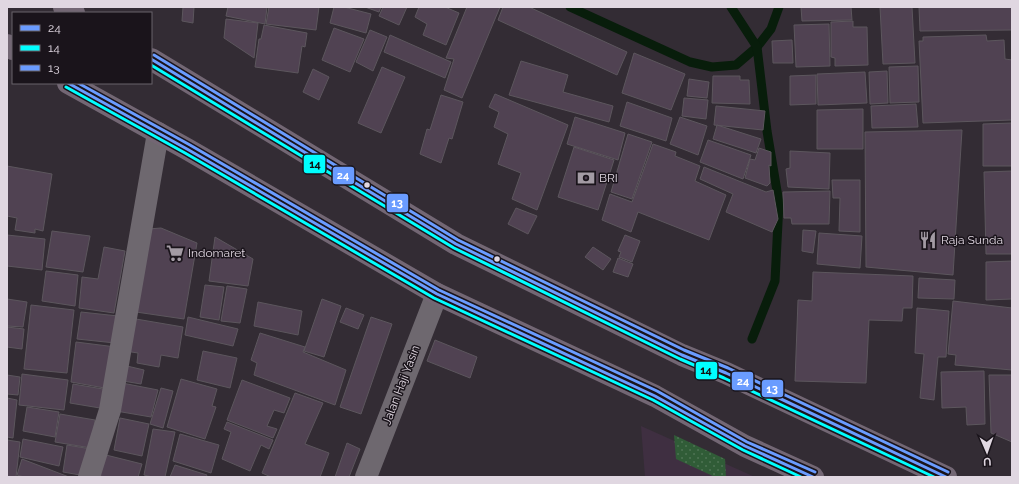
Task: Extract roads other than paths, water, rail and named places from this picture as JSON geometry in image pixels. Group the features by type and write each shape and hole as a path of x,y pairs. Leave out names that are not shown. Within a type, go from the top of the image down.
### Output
{"highway":[{"path":"152,60 456,244 682,355 726,373 946,477"},
{"path":"70,84 158,132 437,294 655,396 745,446 813,477"}],"street":[{"path":"89,477 110,410 158,132"},
{"name":"Jalan Haji Yasin","path":"366,477 437,294"}],"waterway":[{"path":"570,7 690,62 712,67 736,65 757,47 771,29 779,7"},
{"path":"731,7 757,47 767,131 779,203 775,281 752,339"}],"place":[{"name":"BRI","path":"586,178"},
{"name":"Raja Sunda","path":"928,240"},
{"name":"Indomaret","path":"175,253"}]}
